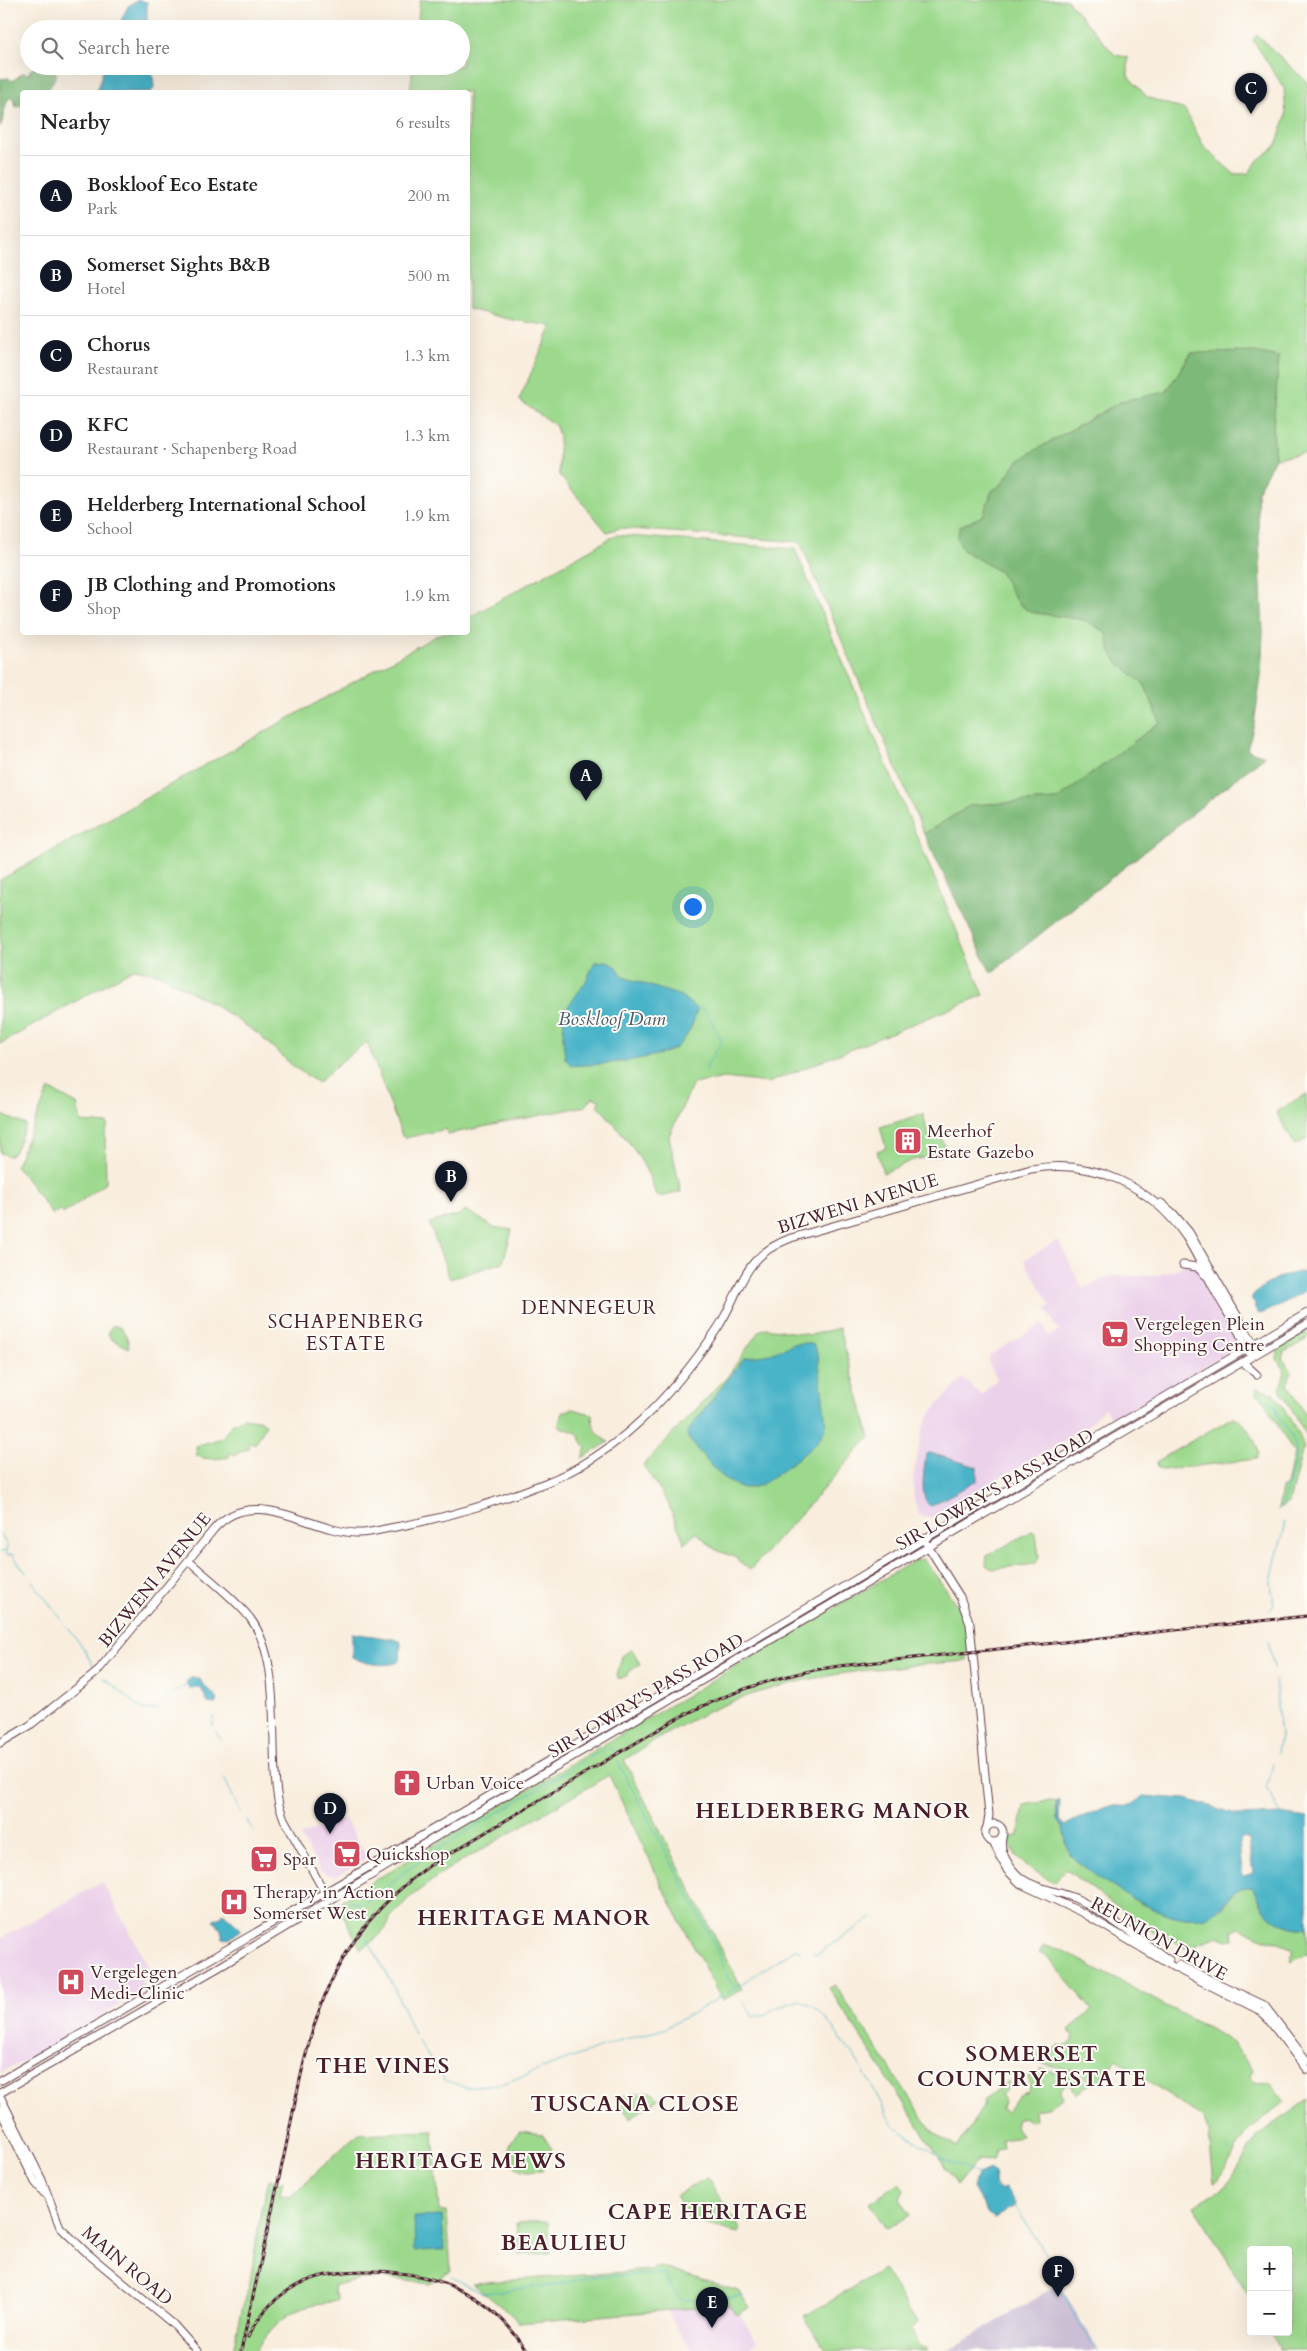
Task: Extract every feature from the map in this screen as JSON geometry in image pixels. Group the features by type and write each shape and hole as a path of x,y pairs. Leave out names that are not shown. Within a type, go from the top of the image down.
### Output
{"main road":[{"name":"BIZWENI AVENUE","path":"0,1743 29,1726 96,1672 221,1522 230,1515 244,1510 266,1510 341,1531 364,1533 408,1525 482,1506 560,1477 611,1447 637,1425 670,1389 716,1331 744,1273 751,1264 771,1246 791,1238 1021,1171 1044,1167 1078,1168 1104,1173 1125,1182 1164,1205 1173,1213 1189,1232 1251,1346"},
{"name":"BIZWENI AVENUE","path":"1152,1198 1185,1236 1213,1288 1251,1346"},
{"path":"1183,1265 1200,1269 1213,1288"},
{"name":"SIR LOWRY'S PASS ROAD","path":"0,2081 325,1892 1307,1313"},
{"name":"SIR LOWRY'S PASS ROAD","path":"0,2094 221,1966 928,1546 1307,1324"},
{"path":"1251,1346 1259,1352"},
{"path":"1251,1346 1251,1357"},
{"path":"1243,1362 1257,1375"},
{"path":"923,1538 960,1597 970,1624 975,1655 989,1815 986,1837 993,1842 1002,1838 1003,1830 989,1815"},
{"path":"189,1561 242,1609 261,1637 271,1678 279,1805 284,1819 329,1901"},
{"path":"986,1827 997,1824"},
{"name":"REUNION DRIVE","path":"1002,1838 1001,1843 1004,1854 1011,1867 1022,1879 1080,1901 1177,1964 1261,2003 1271,2012 1307,2061"},
{"name":"REUNION DRIVE","path":"993,1842 1007,1870 1021,1884 1083,1913 1175,1968 1257,2009 1268,2019 1307,2070"},
{"name":"MAIN ROAD","path":"0,2094 42,2180 60,2227 150,2303 198,2351"},
{"name":"MAIN ROAD","path":"0,2110 35,2182 48,2198"},
{"path":"0,2121 12,2133"}],"shaded area":[{"path":"1058,1240 1083,1289 1109,1276 1153,1276 1173,1271 1198,1257 1248,1341 1112,1421 1105,1408 1103,1409 1084,1430 982,1488 935,1518 919,1515 914,1499 913,1478 923,1428 931,1413 963,1378 981,1395 997,1379 988,1362 990,1355 1042,1324 1049,1336 1059,1331 1046,1309 1051,1306 1024,1260"},
{"path":"345,1819 366,1855 364,1860 336,1876 326,1874 324,1871 321,1872 300,1836"},
{"name":"Vergelegen Medi-Clinic","path":"102,1882 150,1969 139,1976 146,1989 29,2059 0,2073 0,1939"},
{"path":"1059,2284 1099,2351 948,2351"},
{"path":"731,2305 757,2342 742,2351 692,2351 666,2310"}],"green space":[{"path":"420,0 1067,0 1115,55 1128,57 1128,76 1147,97 1185,110 1204,147 1234,174 1248,174 1258,160 1276,146 1286,116 1284,88 1253,40 1257,35 1307,82 1307,453 1275,458 1273,428 1278,357 1191,353 1166,392 1122,401 1032,452 1015,464 1002,484 992,491 983,516 960,526 963,550 1000,572 1018,603 1030,612 1085,620 1107,633 1110,650 1118,663 1145,685 1160,722 1057,800 971,805 924,834 800,542 620,528 607,532 559,475 559,438 556,426 519,400 552,326 513,320 470,309 470,90 410,90 412,75 470,75 470,20 418,20"},
{"path":"20,75 56,75 48,90 20,90 20,106 16,107 13,98 9,98 0,127 0,79 9,78 12,81"},
{"path":"1255,352 1279,357 1273,428 1275,458 1257,492 1263,633 1261,677 1254,724 1247,750 1265,756 991,973 924,834 971,805 1057,800 1160,722 1145,685 1118,663 1110,650 1107,633 1085,620 1030,612 1018,603 1000,572 963,550 957,538 960,526 983,516 992,491 1002,484 1015,464 1032,452 1122,401 1166,392 1191,353"},
{"path":"616,535 795,549 984,995 768,1083 725,1078 693,1084 669,1136 681,1192 659,1197 656,1195 646,1169 632,1146 597,1104 600,1101 593,1097 586,1106 448,1134 446,1129 405,1138 402,1136 367,1042 339,1063 318,1083 294,1067 257,1033 213,1004 157,973 133,969 0,1044 0,880 437,635 470,635 470,617"},
{"path":"49,1089 77,1104 81,1122 108,1124 105,1136 106,1183 63,1214 59,1210 53,1215 16,1165"},
{"path":"1306,1094 1307,1139 1295,1145 1276,1112"},
{"path":"0,1114 26,1125 14,1153 9,1156 0,1153"},
{"path":"923,1114 929,1136 940,1133 947,1154 913,1160 883,1173 877,1151 886,1148 880,1127"},
{"path":"466,1210 493,1227 512,1230 503,1262 450,1279 429,1223 459,1215"},
{"path":"112,1326 122,1330 128,1340 129,1348 110,1338 108,1332"},
{"path":"766,1328 811,1335 839,1328 870,1437 750,1570 734,1557 716,1550 696,1532 685,1544 668,1503 643,1465 727,1377 759,1331"},
{"path":"1307,1332 1307,1339 1285,1352 1283,1359 1291,1371 1288,1384 1307,1418 1307,1436 1280,1388 1285,1372 1277,1359 1279,1348"},
{"path":"1257,1388 1271,1393 1274,1392 1300,1436 1303,1448 1289,1502 1278,1510 1282,1488 1287,1485 1294,1453 1261,1396 1256,1394"},
{"path":"572,1409 592,1414 596,1431 609,1442 582,1458 586,1448 577,1433 558,1426 563,1412"},
{"path":"1233,1417 1242,1422 1253,1438 1259,1454 1256,1459 1162,1470 1158,1468 1157,1462 1159,1460"},
{"path":"243,1418 258,1420 266,1424 256,1443 249,1443 249,1448 234,1455 231,1452 229,1457 213,1459 197,1456 196,1446 222,1438 232,1424"},
{"path":"1032,1531 1036,1534 1039,1558 1035,1564 992,1569 986,1565 987,1556"},
{"path":"924,1559 952,1597 963,1618 968,1641 967,1661 847,1673 788,1684 759,1692 689,1721 624,1760 742,1989 722,2001 662,1886 609,1775 445,1871 409,1898 390,1918 383,1932 361,1949 341,1911 340,1904 343,1899 895,1572 916,1560"},
{"path":"632,1649 640,1664 629,1672 628,1675 619,1679 617,1675 622,1656"},
{"path":"1050,1801 1056,1802 1057,1820 1063,1828 1075,1860 1141,1904 1185,1918 1221,1909 1239,1887 1250,1886 1255,1891 1264,1909 1274,1919 1293,1927 1307,1928 1307,1955 1290,1962 1294,1949 1240,1928 1233,1931 1234,1939 1227,1940 1219,1936 1185,1948 1139,1923 1065,1869 1055,1882 1034,1871 1016,1857 1009,1839 1019,1835 1024,1805"},
{"path":"1043,1946 1060,1949 1224,2037 1233,2043 1253,2070 1250,2076 1253,2082 1258,2084 1270,2083 1284,2102 1249,2129 1219,2179 1214,2182 1209,2133 1203,2118 1116,2059 1098,2084 1076,2072 1034,2061 1044,2048 1052,2052 1059,2045 1070,2045 1073,2037 1069,2030 1092,2010 1049,1958 1039,1953"},
{"path":"835,1985 932,2131 957,2148 984,2105 983,2101 1008,2082 1006,2090 1001,2095 1004,2102 1001,2109 1006,2113 1019,2095 1028,2092 1030,2088 1028,2076 1040,2072 1040,2068 1074,2077 1090,2084 1076,2094 1072,2086 1065,2084 1060,2091 1062,2098 1047,2108 1034,2110 1035,2120 1030,2121 1024,2117 1017,2119 1015,2126 1021,2136 1002,2139 1003,2148 996,2151 993,2161 977,2160 957,2185 829,1988"},
{"path":"651,2092 659,2099 630,2118 615,2097"},
{"path":"1307,2100 1307,2351 1278,2351 1280,2349 1272,2336 1292,2336 1292,2246 1247,2246 1247,2292 1194,2205 1227,2185 1258,2136"},
{"path":"433,2131 439,2211 447,2212 451,2271 430,2284 381,2277 335,2285 334,2292 338,2299 305,2307 287,2315 273,2328 255,2351 233,2350 245,2297 249,2288 261,2210 269,2179 283,2182 280,2195 290,2197 357,2134"},
{"path":"521,2131 542,2134 552,2149 542,2170 522,2170 512,2162 509,2151 510,2145 512,2140"},
{"path":"707,2178 741,2230 738,2233 690,2220 676,2195"},
{"path":"899,2184 904,2190 900,2199 910,2215 890,2228 885,2227 869,2203"},
{"path":"548,2221 550,2253 519,2255 516,2223"},
{"path":"656,2266 738,2291 750,2307 739,2314 730,2305 518,2323 514,2317 472,2283 651,2270"},
{"path":"883,2269 917,2323 911,2330 921,2348 927,2348 929,2351 826,2351 804,2316"}],"water":[{"path":"138,0 147,2 147,20 121,20 128,6"},
{"path":"102,75 153,75 152,90 98,90"},
{"name":"Boskloof Dam","path":"607,961 617,967 623,977 681,996 697,1009 690,1030 677,1047 657,1055 609,1063 571,1065 565,1058 563,1038 564,1012 585,983 595,962"},
{"path":"1298,1272 1307,1273 1307,1290 1259,1314 1251,1298 1272,1281"},
{"path":"806,1343 814,1345 818,1354 826,1425 824,1431 809,1450 761,1485 748,1488 731,1483 715,1469 688,1438 687,1432 744,1358 771,1354 794,1344"},
{"path":"930,1453 977,1467 977,1481 930,1506 924,1495 923,1481 926,1454"},
{"path":"352,1633 393,1639 401,1642 400,1661 389,1664 376,1664 363,1662 352,1657"},
{"path":"193,1677 200,1679 216,1697 218,1700 216,1704 208,1703 201,1688 190,1689 187,1686 187,1681"},
{"path":"1143,1796 1186,1799 1243,1816 1281,1814 1307,1818 1307,1928 1292,1927 1279,1922 1268,1914 1253,1888 1246,1887 1240,1888 1220,1908 1208,1916 1192,1918 1174,1916 1134,1900 1097,1876 1069,1854 1063,1828 1057,1820 1057,1801 1060,1801 1059,1820 1065,1826 1079,1818 1108,1807 1125,1806 1135,1803","holes":["1243,1837 1248,1839 1253,1873 1244,1876 1242,1874 1239,1841"]},
{"path":"223,1913 241,1929 231,1938 223,1938 221,1930 214,1920 221,1917"},
{"path":"990,2170 994,2174 996,2187 1000,2190 1005,2188 1015,2204 1014,2208 995,2218 988,2214 973,2188 977,2175"},
{"path":"442,2216 444,2250 415,2251 414,2217"}],"waterway":[{"path":"697,1009 702,1008 705,1011 721,1039 706,1070"},
{"path":"1267,1400 1276,1407 1280,1419 1292,1437 1296,1448 1295,1462 1282,1508"},
{"path":"1268,1612 1274,1604 1271,1583 1284,1531 1284,1522"},
{"path":"0,1533 7,1545 6,1553"},
{"path":"0,1553 4,1551 8,1555 12,1554 26,1573"},
{"path":"32,1581 84,1649 94,1667"},
{"path":"1268,1641 1274,1668"},
{"path":"103,1677 141,1708 146,1710 158,1709"},
{"path":"1275,1678 1280,1737 1277,1753"},
{"path":"163,1702 172,1693 187,1685"},
{"path":"213,1726 214,1716"},
{"path":"216,1732 221,1740"},
{"path":"348,1902 362,1903 372,1898 412,1866 444,1845 606,1748 611,1748 613,1752"},
{"path":"618,1762 715,1945 728,1978 738,1990"},
{"path":"1273,1764 1267,1788 1281,1814"},
{"path":"224,1778 241,1813"},
{"path":"247,1821 253,1830"},
{"path":"813,1953 817,1954 873,1917"},
{"path":"368,1940 393,1985 414,2034"},
{"path":"727,1993 795,1949 800,1950"},
{"path":"418,2041 444,2080 465,2087 501,2084 618,2041 664,2029 724,1995"},
{"path":"743,2000 753,2017 767,2014 773,2009 800,2000 813,2006 823,2015 858,2062 894,2126"},
{"path":"896,2128 918,2142"},
{"path":"919,2143 929,2149"},
{"path":"930,2150 977,2175"},
{"path":"1015,2207 1059,2274"},
{"path":"452,2277 483,2293 560,2284 591,2277 656,2274 666,2275 669,2285 682,2300 741,2296"},
{"path":"1062,2289 1071,2309 1097,2351"}],"railway":[{"path":"241,2351 303,2066 313,2028 326,1992 343,1959 365,1926 393,1896 429,1866 676,1719 715,1700 776,1679 817,1669 839,1666 1307,1616"},
{"path":"248,2337 258,2319 270,2305 284,2293 299,2284 315,2278 351,2271 395,2272 439,2281 479,2300 512,2331 526,2351"}],"place":[{"name":"Chorus","path":"1251,114"},
{"name":"Boskloof Eco Estate","path":"586,801"},
{"name":"Meerhof Estate Gazebo","path":"908,1141"},
{"name":"Somerset Sights B&B","path":"451,1202"},
{"name":"Vergelegen Plein Shopping Centre","path":"1115,1334"},
{"name":"Urban Voice","path":"407,1783"},
{"name":"KFC","path":"330,1834"},
{"name":"Quickshop","path":"347,1854"},
{"name":"Spar","path":"264,1859"},
{"name":"Therapy in Action Somerset West","path":"234,1902"},
{"name":"Vergelegen Medi-Clinic","path":"71,1982"},
{"name":"JB Clothing and Promotions","path":"1058,2297"},
{"name":"Helderberg International School","path":"712,2328"}],"district":[{"name":"DENNEGEUR","path":"589,1308"},
{"name":"SCHAPENBERG ESTATE","path":"346,1333"},
{"name":"HELDERBERG MANOR","path":"833,1811"},
{"name":"HERITAGE MANOR","path":"534,1918"},
{"name":"THE VINES","path":"383,2066"},
{"name":"SOMERSET COUNTRY ESTATE","path":"1032,2066"},
{"name":"TUSCANA CLOSE","path":"635,2104"},
{"name":"HERITAGE MEWS","path":"461,2161"},
{"name":"CAPE HERITAGE","path":"708,2212"},
{"name":"BEAULIEU","path":"564,2243"}]}
